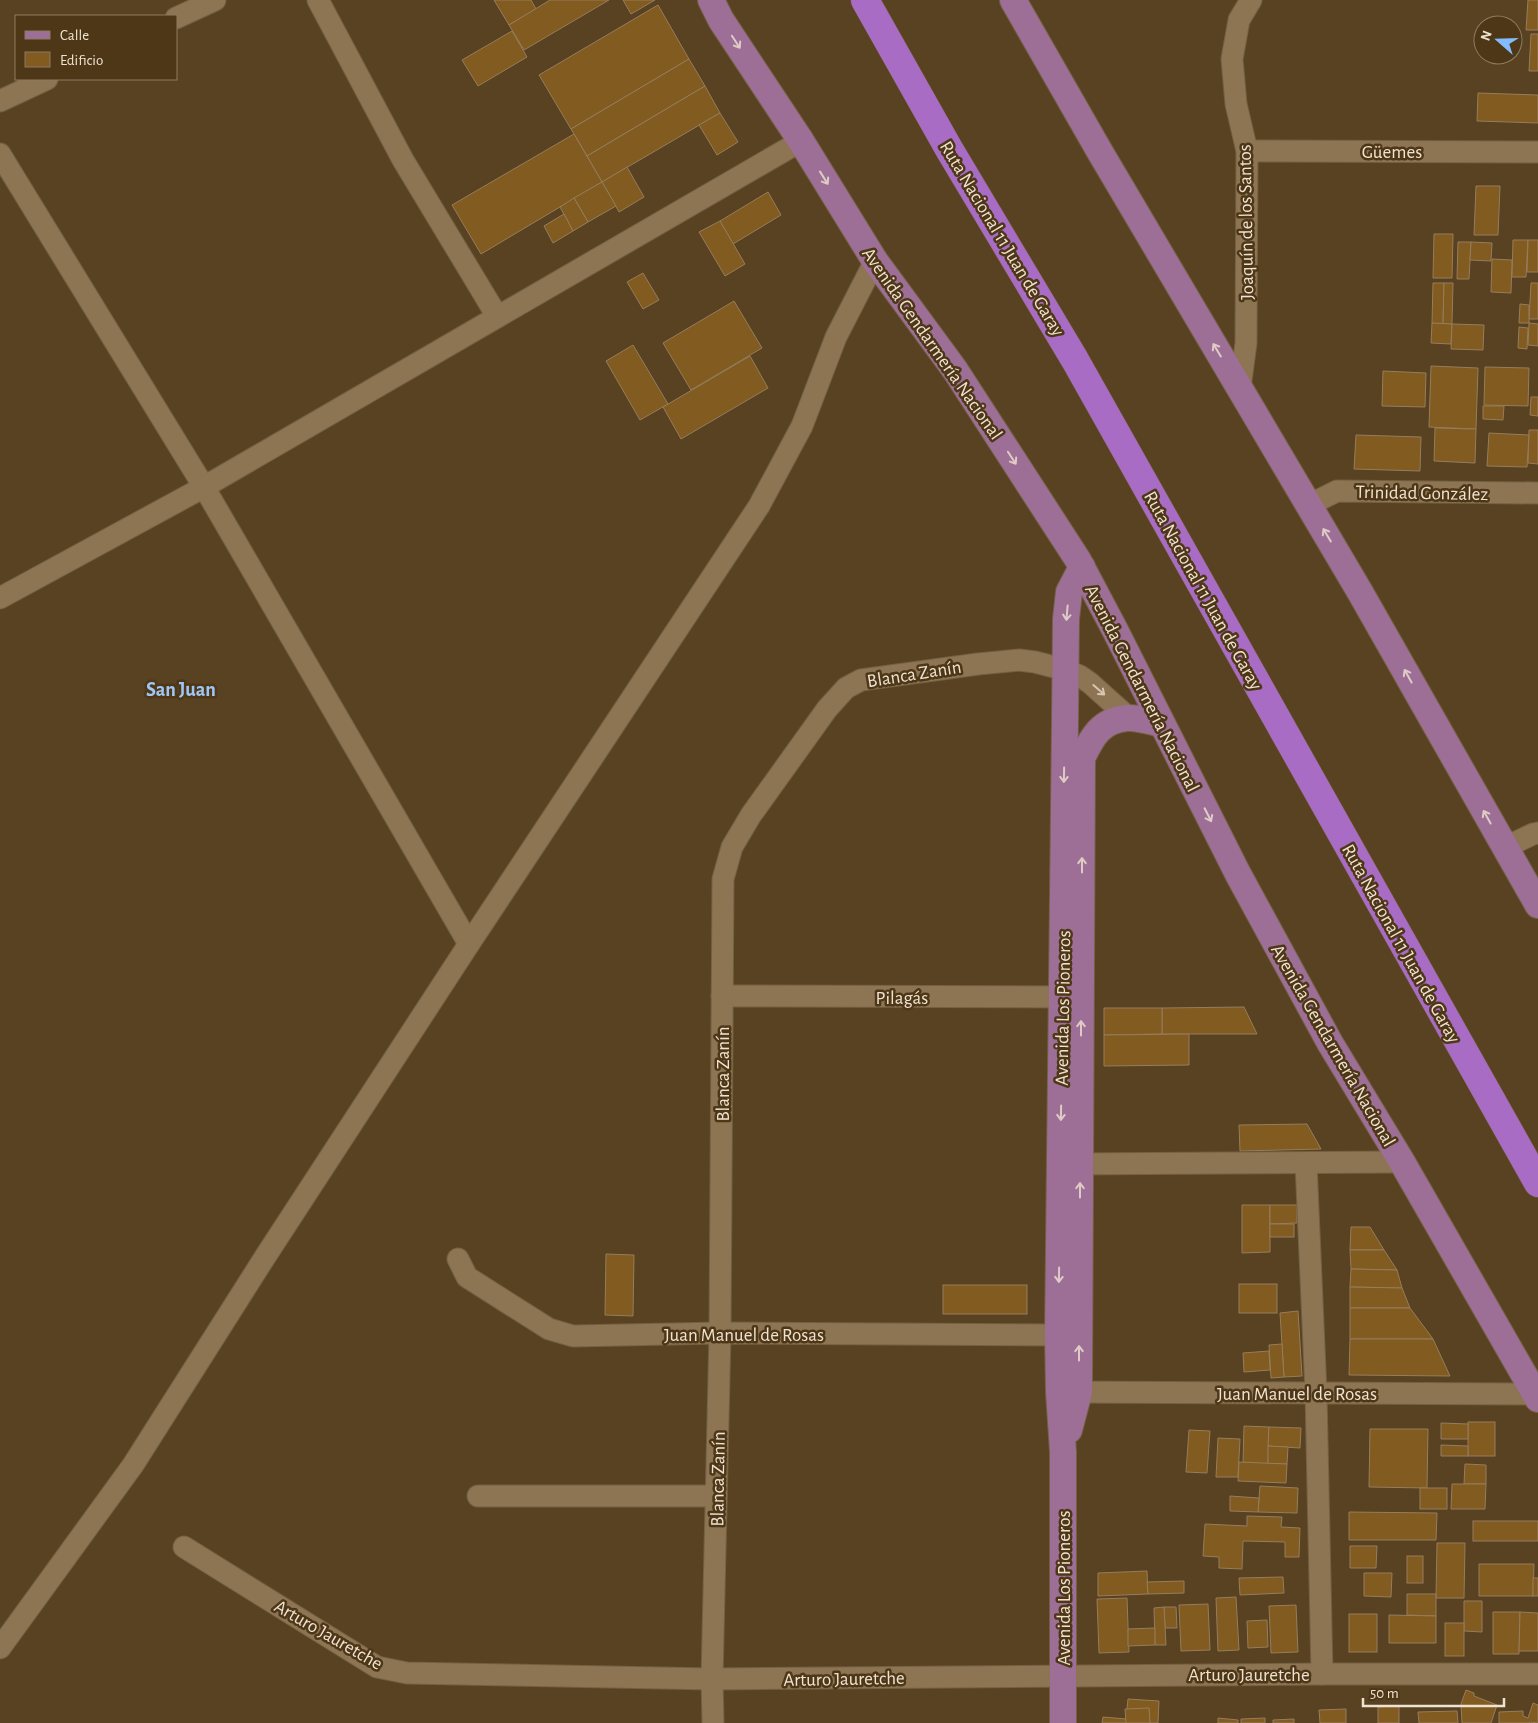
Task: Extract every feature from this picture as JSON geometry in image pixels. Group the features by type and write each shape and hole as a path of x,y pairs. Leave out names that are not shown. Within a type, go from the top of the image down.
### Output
{"highway":[{"name":"Ruta Nacional 11 Juan de Garay","path":"865,0 949,149 1075,360 1538,1183"}],"main road":[{"name":"Avenida Gendarmería Nacional","path":"711,0 721,20 801,141 875,261 955,370 1082,567 1238,874 1321,1026 1402,1162 1536,1396"},
{"path":"1013,0 1100,152 1360,592 1538,905"},
{"name":"Avenida Los Pioneros","path":"1063,1723 1063,1452 1069,1392 1071,997 1066,619 1069,592 1082,567"},
{"name":"Avenida Los Pioneros","path":"1071,997 1082,758 1091,739 1105,724 1128,717 1162,724"},
{"name":"Avenida Los Pioneros","path":"1069,1392 1058,1335 1070,1164"}],"street":[{"path":"178,17 215,0"},
{"path":"318,0 403,160 497,316"},
{"name":"Joaquín de los Santos","path":"1240,388 1246,343 1247,151 1236,104 1232,59 1239,20 1251,0"},
{"path":"0,101 45,80"},
{"path":"0,598 204,486 801,141"},
{"name":"Güemes","path":"1247,151 1538,152"},
{"path":"0,154 204,486 469,944"},
{"path":"0,1648 133,1465 469,944 759,506 802,426 836,337 875,261"},
{"name":"Trinidad González","path":"1309,505 1337,491 1538,493"},
{"name":"Blanca Zanín","path":"713,1723 712,1679 720,1333 724,879 732,847 772,784 827,709 846,688 861,680 978,664 1011,661 1035,662 1066,670 1080,676 1090,682 1128,717"},
{"path":"1504,848 1538,833"},
{"name":"Pilagás","path":"722,996 1071,997"},
{"path":"1070,1164 1402,1162"},
{"path":"1306,1163 1316,1393 1322,1674"},
{"name":"Juan Manuel de Rosas","path":"458,1259 467,1278 549,1329 573,1336 720,1333 1058,1335"},
{"name":"Juan Manuel de Rosas","path":"1069,1392 1536,1396"},
{"path":"478,1496 716,1496"},
{"name":"Arturo Jauretche","path":"184,1547 377,1667 407,1673 712,1679 1538,1674"}],"building":[{"path":"494,0 531,0 536,9 509,25"},
{"path":"550,0 609,0 524,50 509,25"},
{"path":"623,0 655,0 631,14"},
{"path":"1528,0 1538,0 1538,30 1526,30"},
{"path":"658,5 689,59 571,129 539,75"},
{"path":"512,31 527,57 478,86 462,60"},
{"path":"1531,34 1538,34 1538,71 1529,71"},
{"path":"689,59 705,86 587,156 571,129"},
{"path":"705,86 720,113 602,182 587,156"},
{"path":"1478,93 1538,95 1538,123 1477,121"},
{"path":"720,113 738,142 717,155 699,125"},
{"path":"574,134 602,182 481,254 452,205"},
{"path":"627,167 644,197 619,212 602,182"},
{"path":"602,182 616,206 588,222 574,198"},
{"path":"1476,186 1500,186 1498,235 1474,235"},
{"path":"768,192 781,215 733,244 720,221"},
{"path":"574,198 588,222 573,231 560,207"},
{"path":"564,214 573,231 553,243 544,226"},
{"path":"720,221 745,264 725,276 699,232"},
{"path":"1434,234 1453,234 1452,278 1433,278"},
{"path":"1513,240 1528,240 1526,277 1512,277"},
{"path":"1528,240 1538,240 1538,272 1527,272"},
{"path":"1458,242 1471,242 1469,279 1457,279"},
{"path":"1471,242 1492,243 1491,261 1470,260"},
{"path":"1492,259 1512,260 1511,293 1491,292"},
{"path":"643,273 659,300 643,309 627,282"},
{"path":"1433,283 1444,283 1443,324 1432,323"},
{"path":"1444,283 1453,283 1452,324 1443,324"},
{"path":"1531,283 1538,283 1538,319 1529,319"},
{"path":"734,301 762,348 691,390 663,343"},
{"path":"1520,304 1529,305 1529,323 1519,323"},
{"path":"1432,323 1452,324 1451,344 1431,343"},
{"path":"1529,323 1538,324 1538,346 1528,345"},
{"path":"1452,324 1484,325 1483,350 1451,349"},
{"path":"1519,327 1528,328 1527,349 1518,348"},
{"path":"633,345 668,404 640,420 606,361"},
{"path":"750,356 768,388 681,439 663,407"},
{"path":"1431,366 1478,368 1476,429 1429,427"},
{"path":"1485,367 1529,368 1528,406 1484,405"},
{"path":"1383,371 1426,373 1425,407 1382,406"},
{"path":"1531,397 1538,397 1538,416 1530,415"},
{"path":"1483,406 1504,406 1503,420 1483,419"},
{"path":"1435,428 1476,429 1475,463 1434,461"},
{"path":"1529,430 1538,430 1538,464 1528,463"},
{"path":"1489,433 1529,435 1527,467 1487,466"},
{"path":"1356,435 1421,437 1420,471 1354,469"},
{"path":"1244,1007 1257,1034 1162,1034 1162,1008"},
{"path":"1104,1008 1162,1008 1162,1034 1104,1035"},
{"path":"1189,1034 1189,1065 1104,1066 1104,1035"},
{"path":"1307,1124 1321,1149 1240,1151 1239,1125"},
{"path":"1242,1205 1270,1205 1270,1252 1242,1253"},
{"path":"1270,1205 1297,1205 1297,1223 1270,1224"},
{"path":"1270,1224 1294,1224 1294,1237 1270,1237"},
{"path":"1351,1227 1370,1227 1384,1250 1350,1250"},
{"path":"1350,1250 1384,1250 1397,1270 1351,1269"},
{"path":"606,1254 634,1255 633,1316 605,1315"},
{"path":"1351,1269 1397,1270 1402,1288 1350,1287"},
{"path":"1239,1284 1277,1284 1277,1313 1239,1313"},
{"path":"943,1285 1027,1285 1027,1314 943,1314"},
{"path":"1350,1287 1402,1288 1410,1308 1350,1308"},
{"path":"1350,1308 1410,1308 1433,1339 1350,1339"},
{"path":"1298,1311 1302,1376 1284,1377 1280,1313"},
{"path":"1350,1339 1433,1339 1450,1376 1349,1375"},
{"path":"1282,1344 1284,1377 1271,1378 1269,1345"},
{"path":"1269,1351 1270,1370 1244,1372 1243,1353"},
{"path":"1468,1422 1495,1422 1495,1456 1468,1456"},
{"path":"1441,1423 1468,1424 1468,1439 1441,1439"},
{"path":"1244,1426 1269,1427 1268,1464 1243,1463"},
{"path":"1269,1427 1301,1428 1300,1448 1268,1446"},
{"path":"1370,1429 1428,1429 1427,1488 1369,1487"},
{"path":"1189,1430 1210,1431 1207,1473 1186,1472"},
{"path":"1218,1438 1240,1439 1238,1477 1216,1477"},
{"path":"1441,1445 1468,1446 1468,1456 1441,1456"},
{"path":"1268,1446 1288,1447 1287,1464 1268,1464"},
{"path":"1239,1462 1287,1464 1286,1483 1238,1481"},
{"path":"1465,1464 1486,1465 1486,1484 1464,1484"},
{"path":"1452,1484 1486,1484 1485,1509 1451,1509"},
{"path":"1260,1486 1298,1488 1297,1513 1258,1512"},
{"path":"1420,1488 1447,1488 1447,1509 1420,1509"},
{"path":"1230,1496 1259,1498 1258,1512 1230,1511"},
{"path":"1349,1512 1437,1513 1436,1540 1349,1540"},
{"path":"1247,1516 1282,1517 1281,1527 1300,1528 1299,1557 1285,1557 1285,1542 1243,1541 1242,1569 1219,1568 1219,1557 1203,1556 1205,1524 1247,1526"},
{"path":"1473,1521 1538,1521 1538,1541 1473,1541"},
{"path":"1437,1543 1465,1543 1464,1598 1436,1598"},
{"path":"1350,1546 1377,1546 1376,1568 1350,1568"},
{"path":"1407,1556 1423,1556 1423,1583 1407,1583"},
{"path":"1479,1564 1534,1564 1533,1596 1479,1596"},
{"path":"1147,1571 1148,1594 1098,1596 1098,1573"},
{"path":"1364,1573 1392,1573 1391,1597 1364,1596"},
{"path":"1283,1577 1284,1593 1240,1595 1239,1578"},
{"path":"1533,1578 1538,1578 1538,1596 1533,1596"},
{"path":"1184,1581 1184,1593 1148,1594 1147,1582"},
{"path":"1407,1594 1436,1594 1436,1616 1407,1615"},
{"path":"1236,1597 1239,1650 1218,1651 1216,1598"},
{"path":"1127,1598 1129,1652 1099,1653 1097,1599"},
{"path":"1464,1601 1482,1601 1482,1632 1464,1631"},
{"path":"1208,1604 1210,1650 1181,1651 1179,1605"},
{"path":"1296,1605 1298,1652 1271,1653 1269,1606"},
{"path":"1164,1607 1176,1607 1177,1628 1165,1628"},
{"path":"1164,1607 1166,1645 1155,1645 1154,1608"},
{"path":"1493,1612 1520,1612 1519,1654 1493,1654"},
{"path":"1520,1612 1538,1613 1538,1651 1519,1651"},
{"path":"1349,1614 1377,1614 1377,1652 1349,1652"},
{"path":"1389,1615 1436,1616 1436,1643 1389,1643"},
{"path":"1267,1620 1268,1647 1248,1648 1247,1621"},
{"path":"1445,1623 1464,1623 1464,1656 1445,1656"},
{"path":"1155,1628 1155,1645 1128,1646 1128,1629"},
{"path":"1466,1690 1474,1693 1474,1696 1497,1705 1491,1723 1462,1723 1461,1704"},
{"path":"1128,1699 1159,1701 1158,1723 1102,1723 1103,1717 1126,1719"},
{"path":"1533,1703 1538,1705 1538,1723 1499,1723 1499,1712 1523,1711 1523,1716 1528,1718"},
{"path":"1399,1706 1399,1723 1378,1723 1378,1707"},
{"path":"1149,1708 1150,1723 1126,1723 1125,1709"},
{"path":"1346,1709 1346,1723 1320,1723 1319,1710"},
{"path":"1457,1711 1458,1723 1419,1723 1418,1712"},
{"path":"1218,1718 1238,1720 1238,1723 1218,1723"},
{"path":"1265,1718 1265,1723 1241,1723 1241,1719"},
{"path":"1294,1719 1294,1723 1273,1723 1273,1720"}],"district":[{"name":"San Juan","path":"181,689"}]}
